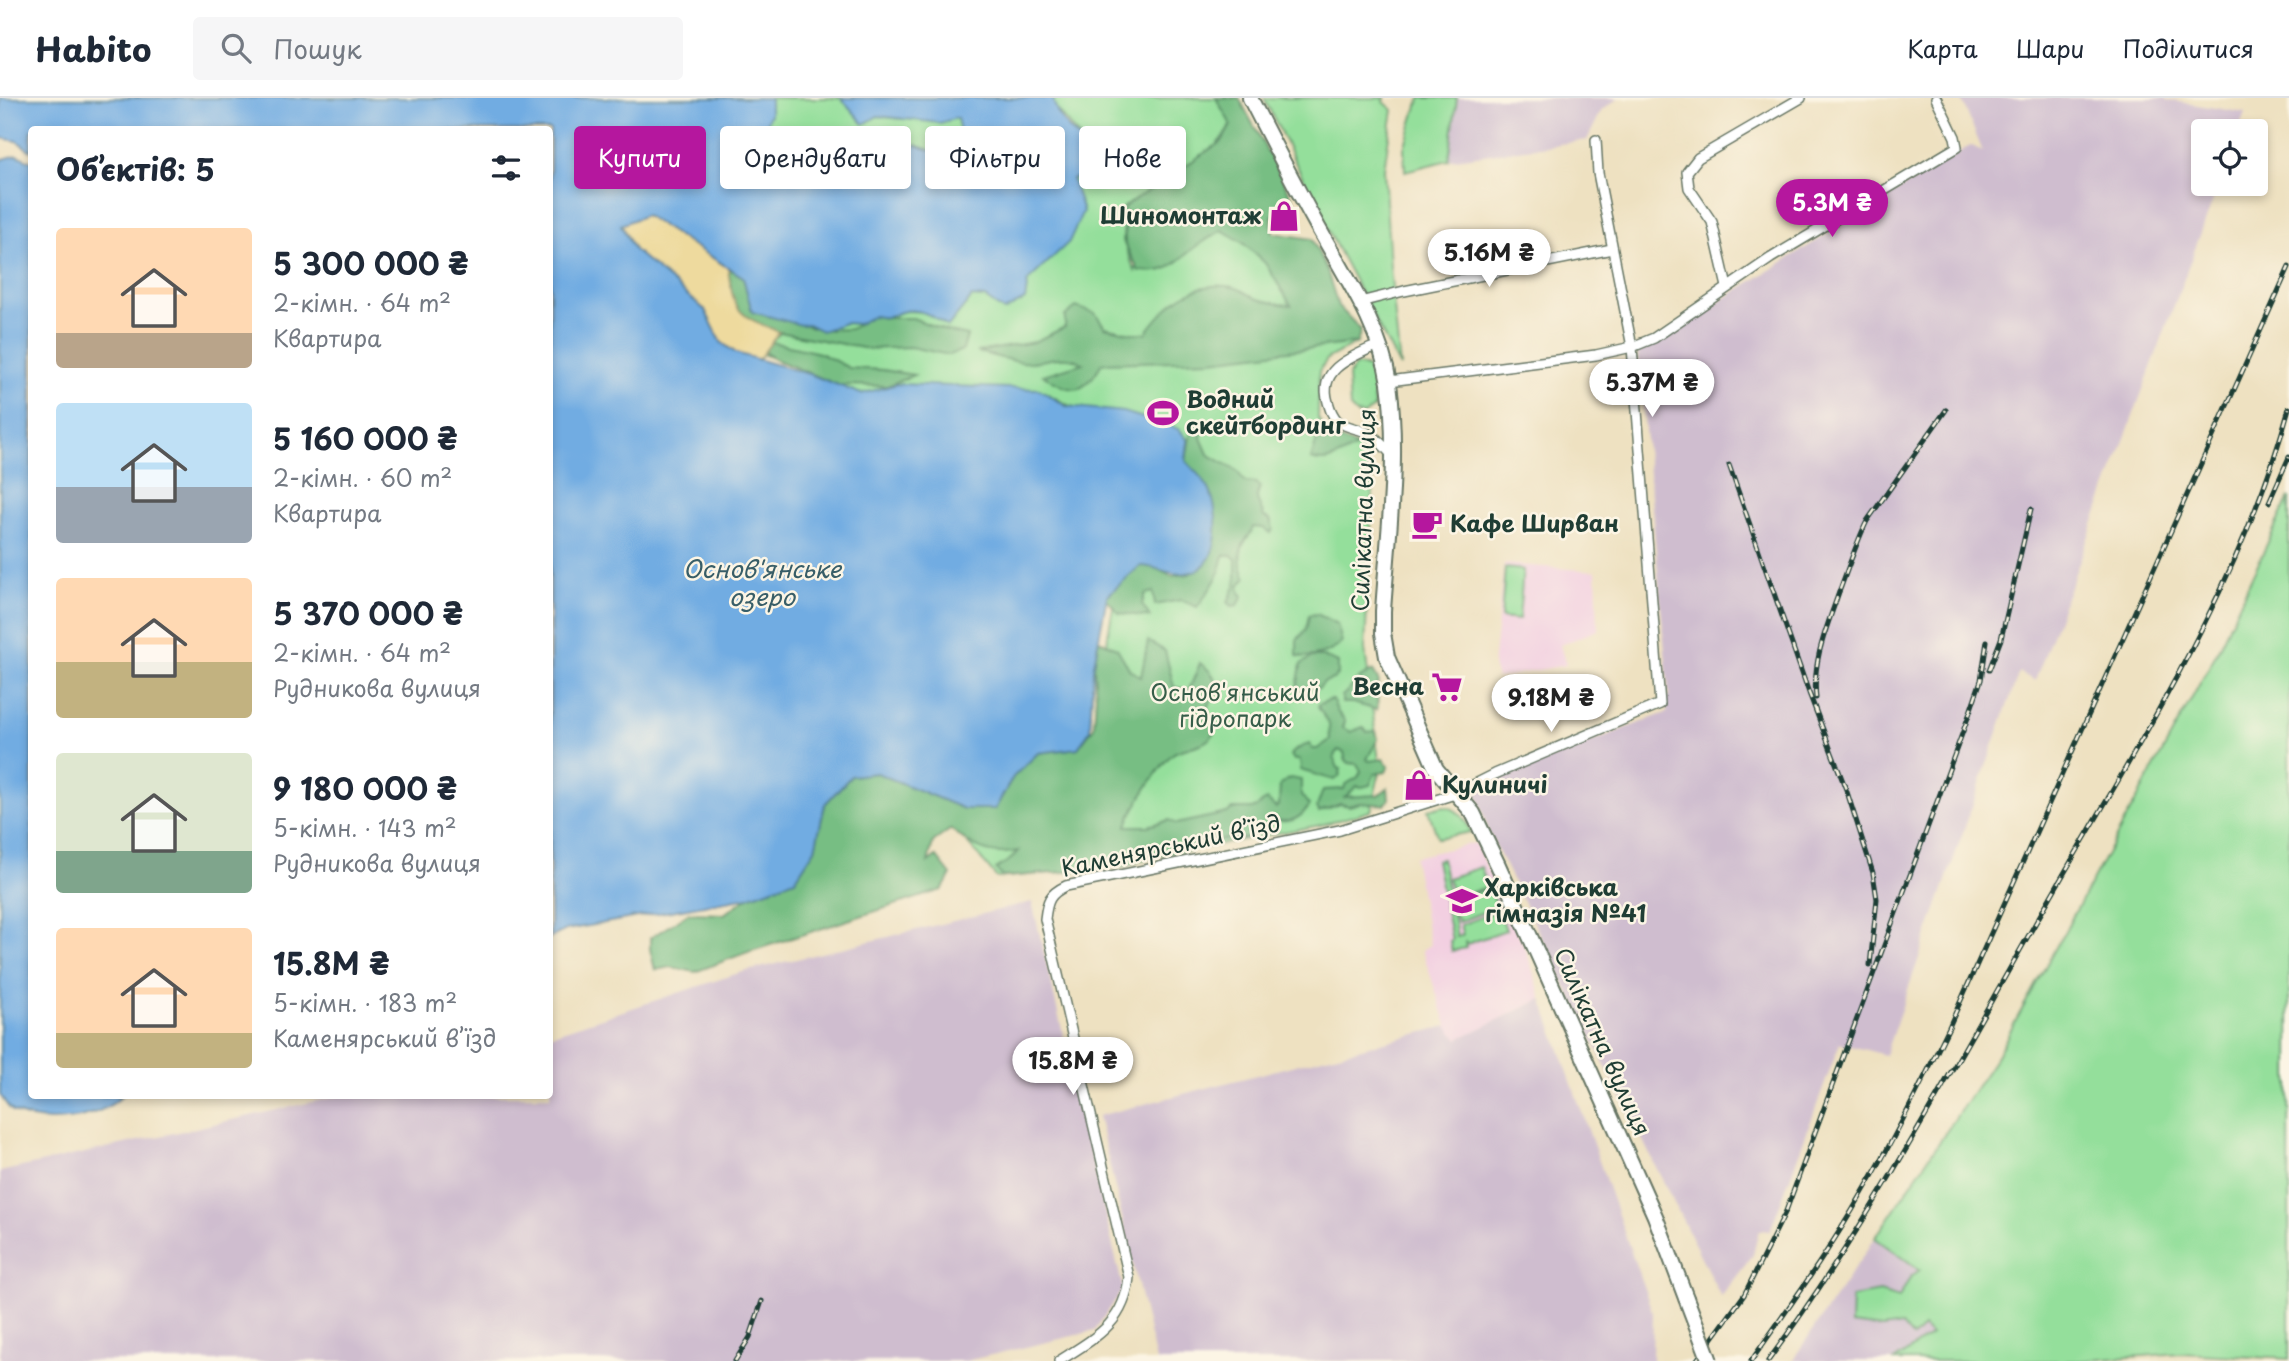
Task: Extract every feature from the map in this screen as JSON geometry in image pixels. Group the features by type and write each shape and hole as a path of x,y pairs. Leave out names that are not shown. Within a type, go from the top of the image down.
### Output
{"main road":[{"name":"Силікатна вулиця","path":"1250,98 1380,344 1389,381 1392,455 1383,611 1387,657 1436,769 1473,813 1498,865 1655,1216 1710,1361"}],"street":[{"path":"1727,287 1712,222 1689,188 1686,172 1698,158 1801,98"},
{"path":"1389,381 1596,355 1632,347 1654,338 1771,258 1957,147 1955,137 1936,98"},
{"path":"1455,794 1495,774 1661,704 1632,347 1598,173 1596,140"},
{"path":"1360,302 1612,249"},
{"path":"1380,344 1332,370 1326,395 1336,419 1344,425 1370,433 1392,455"},
{"name":"Каменярський в’їзд","path":"1059,1361 1102,1331 1116,1317 1128,1295 1129,1277 1045,919 1046,902 1053,892 1066,886 1340,830 1455,794"}],"shaded area":[{"path":"1454,98 1619,98 1602,110 1587,140 1449,160 1450,116"},
{"path":"1961,98 2165,98 2245,113 2243,119 2191,119 2191,196 2215,196 2035,681 2019,672 1885,1055 1840,1043 1770,1231 1759,1230 1753,1255 1721,1297 1489,833 1475,787 1668,712 1664,702 1669,695 1638,352 1971,145 1983,152"},
{"path":"1504,564 1596,571 1598,630 1560,645 1566,665 1497,678 1493,666"},
{"name":"Харківська гімназія №41","path":"1475,843 1526,950 1542,999 1458,1039 1449,1031 1422,950 1430,945 1414,857"},
{"path":"1032,902 1123,1289 1094,1331 966,1361 0,1361 0,1172 325,1099 553,1099 553,1034 739,973"},
{"path":"1542,999 1653,1314 1652,1361 1156,1361 1098,1116 1447,1026 1458,1039"},
{"path":"1875,1238 1921,1268 1931,1335 1897,1361 1792,1361"}],"green space":[{"path":"770,98 841,98 864,124 878,116 900,119 957,117 959,126 925,126 925,148 916,145 911,148 911,126 765,126 770,114"},
{"name":"Основ'янський гідропарк","path":"1053,98 1219,98 1231,125 1222,139 1186,170 1186,126 1079,126 1079,137 1054,106"},
{"path":"1216,98 1239,98 1297,207 1272,216 1273,233 1312,239 1327,270 1338,306 1361,330 1357,343 1211,360 1102,363 1089,381 1077,388 1063,386 1043,375 1083,363 1075,360 1060,358 1022,362 977,352 1034,342 1065,327 1065,316 1076,307 1095,313 1105,327 1146,333 1163,312 1183,296 1194,290 1219,285 1239,289 1258,299 1291,305 1265,263 1243,243 1222,230 1172,266 1156,271 1139,271 1125,245 1124,207 1151,189 1186,189 1186,165 1222,141 1231,125"},
{"path":"1264,98 1385,98 1384,102 1393,110 1384,169 1400,367 1334,242"},
{"path":"1422,98 1457,98 1449,160 1405,171 1404,148"},
{"name":"Основ'янський гідропарк","path":"1079,158 1079,189 1156,189 1124,207 1123,241 1135,271 1138,262 1217,214 1264,247 1320,346 1357,343 1328,358 1319,371 1318,419 1335,439 1359,446 1373,480 1365,649 1380,770 1371,811 1321,825 1097,869 997,878 959,833 1014,800 1099,732 1108,635 1115,597 1200,576 1204,565 1179,429 1070,406 1039,389 861,394 755,351 781,333 845,323 858,324 873,316 884,318 905,311 928,312 948,327 972,297 985,298 1072,179"},
{"path":"728,268 743,277 752,312 825,330 850,329 874,315 884,318 913,318 967,336 963,350 949,355 910,347 868,349 769,330 744,317 732,298"},
{"path":"758,339 820,353 849,368 914,375 887,386 838,385 777,360 749,343"},
{"path":"1356,365 1368,368 1372,374 1374,408 1364,415 1356,414 1350,408 1348,376"},
{"path":"1202,424 1201,438 1208,454 1237,471 1245,482 1256,483 1260,487 1258,502 1264,517 1270,519 1273,529 1271,533 1263,528 1253,527 1244,543 1240,561 1246,578 1239,585 1243,596 1238,605 1232,606 1228,602 1236,584 1236,559 1231,555 1224,555 1217,577 1197,607 1181,600 1155,605 1153,592 1145,594 1142,604 1150,617 1119,613 1105,597 1140,565 1150,565 1171,576 1189,574 1204,565 1209,489 1186,461 1191,430"},
{"path":"1322,437 1346,441 1357,447 1329,460 1311,459 1317,440"},
{"path":"2289,497 2289,1359 2181,1353 2079,1361 1894,1361 1931,1335 1923,1327 1913,1338 1902,1325 1882,1328 1851,1324 1852,1297 1880,1292 1899,1298 1911,1276 1920,1270 1875,1238 1995,1059 2216,654"},
{"path":"1505,568 1523,570 1519,620 1501,618"},
{"path":"1317,614 1337,624 1342,642 1321,654 1297,656 1297,640 1306,630 1309,615"},
{"path":"1099,640 1117,648 1130,670 1141,677 1148,641 1165,651 1174,687 1189,690 1200,663 1209,670 1216,682 1214,695 1204,717 1211,721 1215,730 1212,736 1203,743 1174,753 1169,758 1140,799 1127,826 1148,826 1169,820 1176,824 1227,813 1232,809 1252,809 1267,800 1276,808 1279,805 1280,785 1290,778 1301,780 1301,795 1309,805 1306,810 1295,819 1275,820 1262,828 1250,830 1249,832 1255,833 1246,838 1202,841 1192,851 1156,856 1125,867 1002,877 996,869 1018,851 990,852 966,841 951,829 933,842 928,862 936,856 951,875 942,890 745,953 695,972 671,967 655,970 650,938 689,913 724,914 748,897 795,880 815,849 825,804 851,776 877,773 964,809 995,809 1013,777 1038,753 1078,748 1094,727 1094,666"},
{"path":"1312,657 1324,657 1338,663 1338,675 1324,682 1319,688 1309,688 1298,695 1301,664"},
{"path":"1373,671 1379,682 1377,710 1353,703 1342,703 1342,696 1358,680"},
{"path":"1333,700 1345,721 1343,728 1351,732 1363,727 1367,732 1376,731 1378,739 1367,759 1383,759 1389,766 1386,771 1375,774 1370,785 1357,786 1345,797 1378,795 1388,788 1389,799 1385,805 1340,804 1319,812 1317,807 1323,790 1344,789 1361,771 1357,764 1349,763 1345,759 1344,752 1338,750 1334,758 1341,769 1339,777 1334,780 1300,770 1299,760 1294,760 1291,755 1305,745 1310,744 1312,749 1317,749 1330,740 1329,724 1318,707"},
{"path":"1443,806 1460,814 1471,832 1438,838 1428,810"},
{"path":"1442,859 1450,902 1490,888 1497,907 1458,922 1451,904 1457,936 1463,935 1460,925 1499,910 1506,930 1467,944 1465,941 1466,948 1452,951 1436,860"},
{"path":"1481,867 1487,887 1454,898 1448,878"}],"sand":[{"path":"645,215 728,268 733,295 740,311 779,332 758,360 736,353 721,342 705,310 634,250 621,224"}],"water":[{"name":"Основ'янське озеро","path":"0,98 770,98 770,114 766,126 720,126 720,189 911,189 911,148 916,145 925,148 925,189 1065,189 1065,126 959,126 957,118 940,123 878,116 864,124 841,98 1053,98 1060,117 1079,138 1079,177 1072,179 1083,211 1069,242 1028,281 1025,300 1004,311 985,298 972,297 948,327 926,314 908,311 891,316 874,316 858,324 845,323 822,331 808,324 801,325 752,312 743,277 645,215 621,225 634,250 705,310 721,342 736,353 812,375 861,394 897,384 1039,389 1066,406 1124,412 1179,429 1188,440 1186,461 1205,483 1213,501 1216,526 1212,552 1207,562 1187,573 1140,566 1107,596 1093,669 1090,730 1078,748 1038,753 1013,777 995,809 964,809 877,773 851,776 825,804 815,849 795,880 748,897 566,930 553,936 553,126 28,126 28,149 17,141 0,138"},
{"path":"17,155 28,160 28,1099 118,1099 85,1116 55,1120 27,1117 14,1112 0,1095 0,160"}],"railway":[{"path":"1751,1361 1850,1214 1929,1069 2289,267"},
{"path":"1768,1361 1879,1194 2184,663 2244,538 2269,474 2289,408"},
{"path":"1816,698 1816,670 1822,644 1867,521 1946,410"},
{"path":"2269,502 2289,457"},
{"path":"1729,465 1809,693 1847,792 1873,873 1877,899 1870,965"},
{"path":"1989,670 2001,639 2031,509"},
{"path":"1696,1361 1744,1295 1786,1211 1969,715 1981,680 1987,641"},
{"path":"735,1361 750,1337 762,1301"}],"place":[{"name":"Шиномонтаж","path":"1284,216"},
{"name":"Водний скейтбординг","path":"1163,413"},
{"name":"Кафе Ширван","path":"1427,524"},
{"name":"Весна","path":"1447,687"},
{"name":"Кулиничі","path":"1419,785"},
{"name":"Харківська гімназія №41","path":"1462,901"}]}
